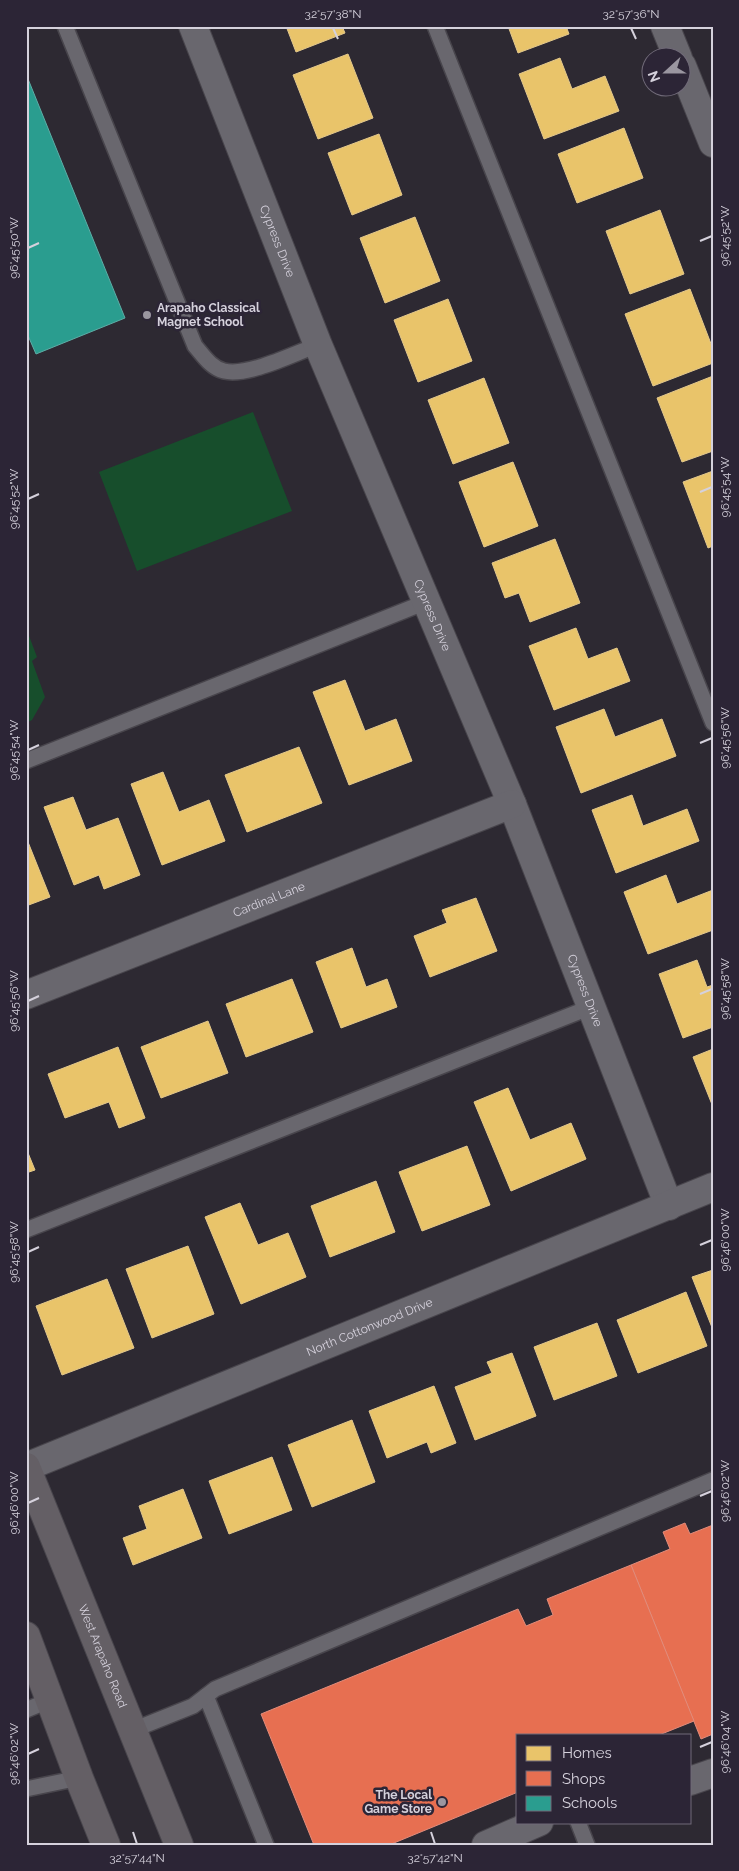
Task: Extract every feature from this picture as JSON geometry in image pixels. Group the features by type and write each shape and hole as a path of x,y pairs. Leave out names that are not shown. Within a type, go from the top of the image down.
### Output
{"main road":[{"name":"West Arapaho Road","path":"26,1467 179,1845"},
{"path":"26,1636 38,1705 79,1778 106,1845"}],"street":[{"name":"Cypress Drive","path":"193,26 318,345 512,804 669,1206"},
{"path":"665,26 674,48"},
{"path":"692,91 713,143"},
{"name":"Cardinal Lane","path":"26,995 512,804"},
{"name":"North Cottonwood Drive","path":"26,1467 713,1187"},
{"path":"692,1780 713,1773"},
{"path":"486,1845 535,1824"}],"lane":[{"path":"65,26 195,346 208,362 224,371 247,371 318,345"},
{"path":"435,26 713,723"},
{"path":"26,761 426,602"},
{"path":"26,1230 591,1007"},
{"path":"133,1730 193,1706 215,1689 713,1480"},
{"path":"206,1696 266,1845"},
{"path":"26,1789 79,1778"},
{"path":"579,1824 587,1845"}],"green space":[{"path":"253,412 292,511 137,571 99,472"},
{"path":"26,628 37,657 32,661 45,697 32,720 26,723"}],"building: Homes":[{"path":"286,26 342,26 345,33 296,52"},
{"path":"508,26 566,26 569,34 518,53"},
{"path":"348,54 373,118 318,139 293,75"},
{"path":"560,58 572,89 605,76 619,111 544,139 519,74"},
{"path":"624,128 643,178 577,203 558,154"},
{"path":"379,134 402,195 352,215 328,153"},
{"path":"660,210 684,274 630,294 606,231"},
{"path":"415,217 440,281 385,303 360,238"},
{"path":"690,289 713,349 713,363 653,386 625,314"},
{"path":"448,299 472,361 418,382 394,320"},
{"path":"713,376 713,451 682,462 657,398"},
{"path":"484,378 509,443 453,464 428,400"},
{"path":"513,462 538,526 484,547 459,482"},
{"path":"713,471 713,546 708,548 683,482"},
{"path":"555,539 580,603 530,622 519,593 505,598 492,563"},
{"path":"576,628 588,659 617,648 630,681 554,710 529,646"},
{"path":"345,680 365,731 396,719 412,761 349,785 313,692"},
{"path":"604,709 615,737 662,719 676,756 581,793 556,727"},
{"path":"299,747 322,803 247,832 225,775"},
{"path":"163,772 179,812 209,800 225,841 162,865 131,784"},
{"path":"632,795 643,826 687,809 699,841 616,873 592,810"},
{"path":"73,797 86,830 118,818 140,875 104,889 99,875 74,885 44,807"},
{"path":"26,837 50,897 26,906"},
{"path":"666,875 677,904 713,890 713,930 648,954 624,892"},
{"path":"476,898 497,951 430,977 414,936 447,923 442,910"},
{"path":"352,948 366,987 387,979 397,1007 341,1028 316,962"},
{"path":"697,960 707,987 713,985 713,1027 683,1038 659,974"},
{"path":"292,979 313,1032 246,1057 226,1004"},
{"path":"208,1021 228,1073 161,1098 141,1047"},
{"path":"118,1047 145,1118 119,1128 109,1102 65,1118 48,1074"},
{"path":"713,1049 713,1107 693,1057"},
{"path":"508,1088 530,1140 571,1123 586,1159 511,1191 474,1102"},
{"path":"467,1146 490,1205 422,1231 399,1172"},
{"path":"26,1148 35,1170 26,1173"},
{"path":"376,1181 395,1232 330,1257 311,1206"},
{"path":"240,1203 258,1245 288,1233 306,1277 241,1304 205,1217"},
{"path":"188,1246 214,1314 152,1338 126,1269"},
{"path":"713,1270 713,1330 692,1277"},
{"path":"107,1279 134,1348 62,1375 36,1306"},
{"path":"686,1292 707,1346 638,1373 617,1320"},
{"path":"597,1323 617,1376 554,1400 534,1347"},
{"path":"512,1353 536,1416 475,1440 455,1387 492,1373 487,1362"},
{"path":"434,1386 456,1443 431,1453 427,1442 387,1458 369,1411"},
{"path":"352,1420 375,1482 312,1507 288,1445"},
{"path":"272,1457 292,1510 229,1534 209,1481"},
{"path":"183,1489 202,1538 133,1565 123,1538 147,1529 139,1506"}],"building: Shops":[{"path":"685,1523 690,1534 713,1525 713,1734 701,1739 631,1565 670,1549 663,1532"},
{"path":"631,1565 694,1721 662,1734 516,1734 516,1793 389,1845 314,1845 261,1714 518,1609 526,1626 553,1615 547,1599"}],"building: Schools":[{"path":"26,74 125,318 36,354 26,331"}],"place":[{"name":"Arapaho Classical Magnet School","path":"147,315"},
{"name":"The Local Game Store","path":"442,1802"}]}
